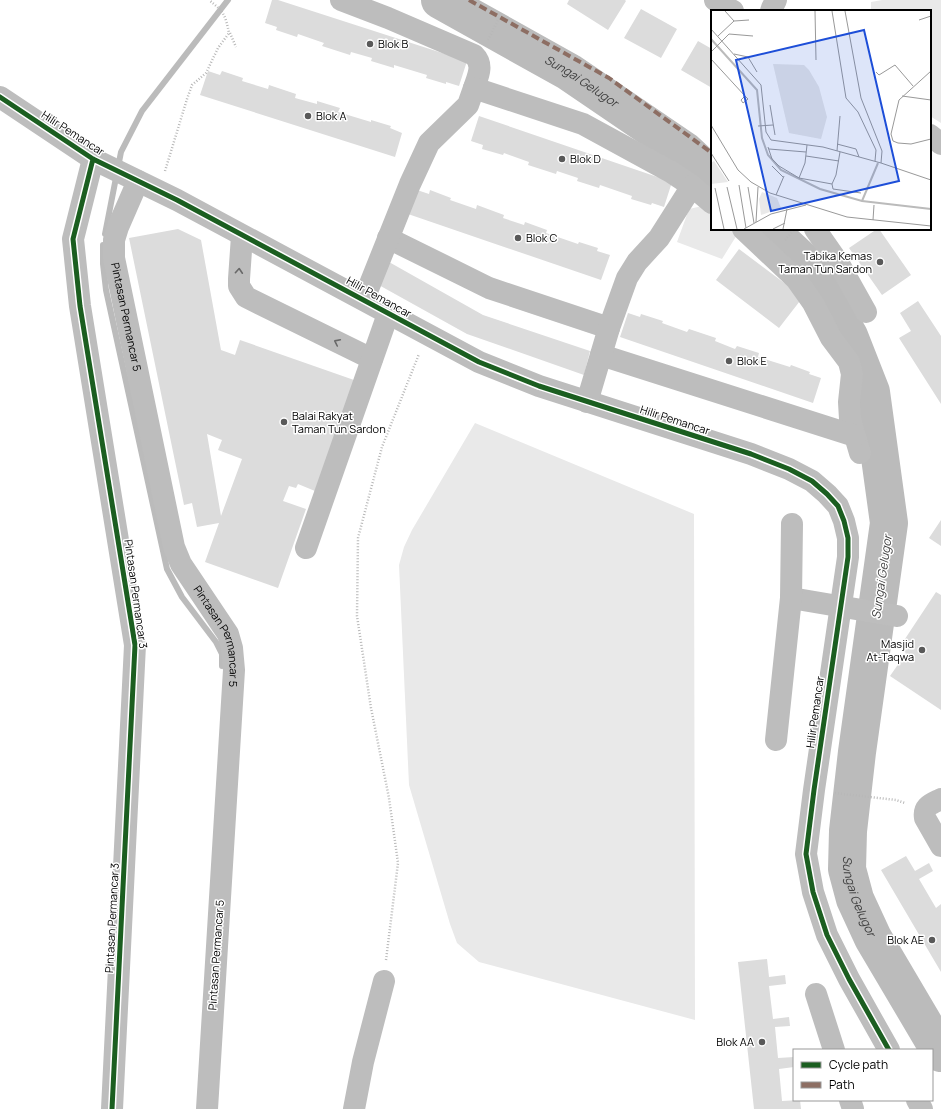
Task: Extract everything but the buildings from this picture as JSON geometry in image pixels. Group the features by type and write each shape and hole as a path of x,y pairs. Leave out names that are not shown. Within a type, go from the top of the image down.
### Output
{"street":[{"path":"341,0 388,18 474,56 479,60 480,66 468,106 429,143 410,184 364,299"},
{"path":"715,0 731,10"},
{"path":"771,10 776,0"},
{"path":"474,88 583,124 671,172 692,186 711,202"},
{"name":"Hilir Pemancar","path":"0,97 117,170 364,299 388,314 479,362 539,386 751,454 812,480 827,494 838,506 846,527 848,538 849,608 814,790 807,858 812,892 827,935 849,979 888,1049"},
{"path":"931,136 941,144"},
{"name":"Pintasan Permancar 3","path":"112,1109 135,645 80,306 73,239 117,170"},
{"name":"Pintasan Permancar 5","path":"117,170 114,258 174,547 181,564 228,634 232,648 234,670 207,1109"},
{"path":"587,402 609,328 619,298 628,278 636,262 659,238 692,186"},
{"path":"601,355 857,444 850,419 849,402 852,374 849,362 831,338 813,303 796,279 744,230"},
{"path":"815,230 838,262 866,312"},
{"path":"242,236 239,286 246,298 372,359"},
{"path":"388,238 489,288 609,328"},
{"path":"306,548 388,314"},
{"path":"776,740 791,598 792,524"},
{"path":"791,598 897,616"},
{"path":"940,842 925,818 924,813 925,808 928,805 941,799"},
{"path":"354,1109 363,1062 384,981"},
{"path":"816,994 834,1049"}],"path":[{"path":"209,0 220,8 226,16 230,33 236,47"},
{"path":"488,40 499,18"},
{"path":"159,191 192,85 206,73 218,48 230,33"},
{"path":"384,981 398,863 389,798 371,708 357,616 358,538 382,447 426,334"},
{"path":"839,793 896,800"}],"shaded area":[{"path":"882,0 941,0 941,123 931,117 931,10 871,10 871,2"},
{"path":"707,205 711,208 711,230 740,230 722,259 677,242 689,209"},
{"path":"475,423 694,514 695,1020 479,962 457,943 409,785 399,565 404,547 412,530"}],"waterway":[{"path":"105,234 121,152 142,111 228,0"},
{"name":"Sungai Gelugor","path":"440,0 569,72 685,151 711,175"},
{"name":"Sungai Gelugor","path":"769,230 809,267 849,336 871,392 889,523 857,752 848,831 847,869 855,899 873,938 941,1053"},
{"path":"103,245 103,264 106,290 167,569 182,597 216,642 222,654 222,666"}],"marked path":[{"path":"469,0 609,78 711,152"}],"cycle path":[{"path":"0,97 93,159 177,200 479,362 539,386 751,454 789,469 812,481 827,494 838,506 844,521 848,538 848,557 806,854 813,892 827,935 849,979 888,1049"},
{"path":"93,159 73,239 80,306 135,645 112,1109"}],"place":[{"name":"Blok B","path":"370,44"},
{"name":"Blok A","path":"308,116"},
{"name":"Blok D","path":"562,159"},
{"name":"Blok C","path":"518,238"},
{"name":"Tabika Kemas Taman Tun Sardon","path":"880,262"},
{"name":"Blok E","path":"729,361"},
{"name":"Balai Rakyat Taman Tun Sardon","path":"284,422"},
{"name":"Masjid At-Taqwa","path":"922,650"},
{"name":"Blok AE","path":"932,940"},
{"name":"Blok AA","path":"762,1042"}]}
